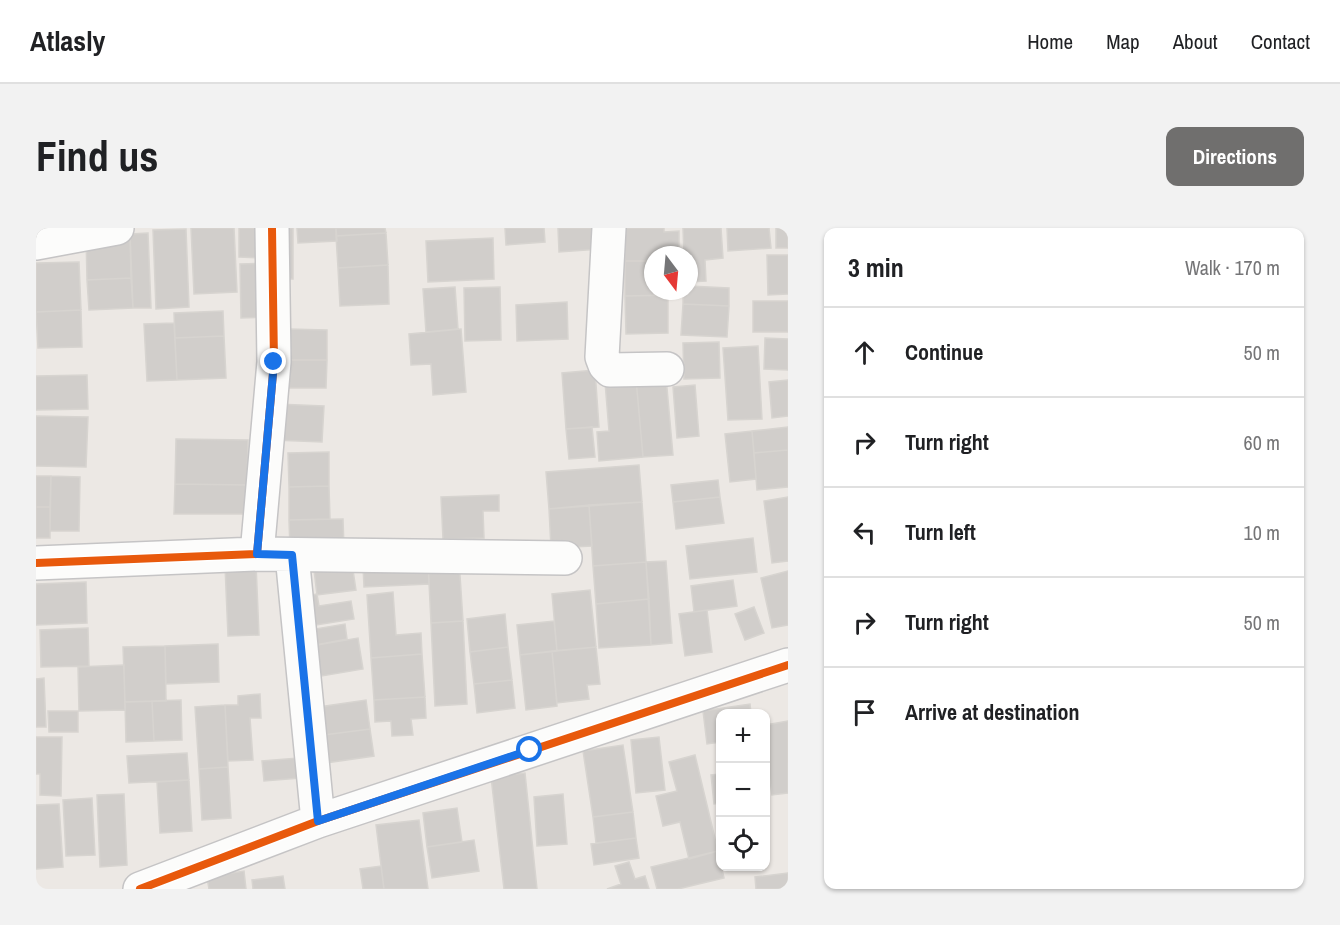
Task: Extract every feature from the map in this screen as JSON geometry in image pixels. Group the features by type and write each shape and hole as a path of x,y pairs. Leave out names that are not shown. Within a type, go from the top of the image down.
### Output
{"street":[{"path":"36,243 117,228"},
{"path":"257,554 274,362 272,228"},
{"path":"609,228 602,357 604,365 610,370 667,369"},
{"path":"36,563 257,554 565,558"},
{"path":"292,555 318,821"},
{"path":"140,889 318,821 788,665"}],"building":[{"path":"191,228 234,228 237,292 194,294"},
{"path":"239,228 266,228 266,258 239,257"},
{"path":"276,228 293,228 293,279 276,279"},
{"path":"297,228 336,228 337,241 298,243"},
{"path":"336,228 385,228 386,233 336,236"},
{"path":"505,228 544,228 545,242 506,245"},
{"path":"558,228 599,228 600,249 559,252"},
{"path":"625,228 664,228 664,232 679,231 679,246 644,246 644,261 625,261"},
{"path":"683,228 721,228 723,258 705,260 706,281 698,281 698,246 684,246"},
{"path":"727,228 769,228 771,248 728,251"},
{"path":"776,228 788,228 788,248 776,248"},
{"path":"186,229 189,307 156,309 153,230"},
{"path":"148,233 151,308 133,308 130,234"},
{"path":"386,233 388,265 338,268 336,236"},
{"path":"130,234 131,278 87,280 86,236"},
{"path":"493,238 494,279 428,282 426,241"},
{"path":"767,255 788,255 788,294 768,295"},
{"path":"625,261 644,261 644,296 625,296"},
{"path":"79,262 81,310 36,312 36,263"},
{"path":"266,263 266,317 241,318 240,264"},
{"path":"388,265 389,304 340,306 338,268"},
{"path":"131,278 133,308 89,310 87,280"},
{"path":"698,286 729,288 729,306 683,304 683,300 698,300"},
{"path":"455,287 458,329 426,332 423,289"},
{"path":"500,287 501,340 465,341 464,288"},
{"path":"625,296 644,296 644,300 668,300 668,333 626,334"},
{"path":"753,301 788,301 788,332 753,332"},
{"path":"567,302 568,339 517,341 516,305"},
{"path":"683,304 729,306 727,337 681,335"},
{"path":"81,310 82,347 38,348 36,312"},
{"path":"223,311 224,336 175,338 174,313"},
{"path":"174,323 177,380 147,381 144,324"},
{"path":"288,329 327,330 327,360 287,360"},
{"path":"461,329 466,392 433,395 431,364 411,365 409,334"},
{"path":"224,336 226,378 177,380 175,338"},
{"path":"765,338 788,339 788,370 764,369"},
{"path":"719,342 720,378 684,379 683,343"},
{"path":"758,346 762,419 728,420 723,348"},
{"path":"287,360 327,360 326,388 275,388"},
{"path":"595,370 599,427 566,429 562,373"},
{"path":"87,375 88,409 36,410 36,376"},
{"path":"666,377 673,455 643,457 636,379"},
{"path":"636,379 643,457 599,461 597,432 609,431 605,382"},
{"path":"788,380 788,416 772,418 769,382"},
{"path":"695,385 699,436 677,438 673,387"},
{"path":"276,404 324,406 322,442 274,440"},
{"path":"36,416 88,417 86,467 36,466"},
{"path":"592,427 595,457 569,459 566,429"},
{"path":"788,427 788,450 754,453 752,431"},
{"path":"752,431 756,479 730,482 725,434"},
{"path":"176,439 248,440 247,485 175,484"},
{"path":"788,450 788,487 757,490 754,453"},
{"path":"329,452 329,486 289,487 288,453"},
{"path":"639,465 642,502 549,509 546,472"},
{"path":"36,476 51,476 50,507 36,507"},
{"path":"51,476 80,477 79,531 50,531"},
{"path":"718,480 720,497 673,502 671,485"},
{"path":"175,484 247,485 246,514 174,514"},
{"path":"329,486 330,519 289,520 289,487"},
{"path":"499,495 499,511 483,511 484,538 443,539 441,497"},
{"path":"720,497 724,523 676,529 673,502"},
{"path":"788,497 788,561 772,563 764,501"},
{"path":"642,502 646,562 593,566 589,505"},
{"path":"589,505 592,546 551,548 549,509"},
{"path":"36,507 50,507 50,538 36,538"},
{"path":"343,519 344,548 290,549 289,520"},
{"path":"753,538 757,572 690,579 686,546"},
{"path":"351,557 356,590 317,595 313,562"},
{"path":"459,560 463,621 431,623 428,562"},
{"path":"666,561 672,643 651,645 646,562"},
{"path":"428,562 429,584 364,587 363,566"},
{"path":"646,562 649,599 596,604 593,566"},
{"path":"256,564 259,635 228,636 225,566"},
{"path":"788,571 788,625 772,628 761,578"},
{"path":"733,580 737,606 694,612 691,586"},
{"path":"86,582 87,623 36,625 36,584"},
{"path":"590,590 596,647 557,651 552,594"},
{"path":"393,592 396,635 421,633 422,654 371,658 367,595"},
{"path":"317,594 319,606 351,601 354,619 304,627 299,598"},
{"path":"649,599 651,645 599,648 596,604"},
{"path":"754,607 764,633 745,640 735,614"},
{"path":"707,610 712,652 685,656 679,614"},
{"path":"505,614 508,647 470,652 467,619"},
{"path":"463,621 467,704 435,706 431,623"},
{"path":"554,621 557,651 520,655 517,625"},
{"path":"345,624 347,639 305,647 303,631"},
{"path":"88,628 89,666 41,667 40,630"},
{"path":"358,638 363,669 310,678 305,647"},
{"path":"218,644 219,682 166,684 165,646"},
{"path":"165,646 166,701 125,702 123,647"},
{"path":"508,647 512,680 474,684 470,652"},
{"path":"596,647 600,684 587,685 589,699 557,703 552,651"},
{"path":"552,651 557,706 526,710 520,655"},
{"path":"422,654 425,697 374,700 371,658"},
{"path":"124,665 125,710 79,711 78,667"},
{"path":"44,678 46,727 36,727 36,679"},
{"path":"512,680 515,708 477,713 474,684"},
{"path":"260,694 261,718 250,718 253,760 228,761 225,705 238,705 238,696"},
{"path":"425,697 426,718 411,719 413,735 392,736 391,721 375,722 374,700"},
{"path":"181,700 182,740 154,741 152,701"},
{"path":"366,700 370,729 316,736 312,708"},
{"path":"152,701 154,741 126,742 125,702"},
{"path":"750,704 751,709 716,709"},
{"path":"225,705 228,767 199,769 195,707"},
{"path":"716,709 716,743 707,744 703,711"},
{"path":"48,711 78,711 78,732 49,732"},
{"path":"788,721 788,793 772,795 770,724"},
{"path":"370,729 374,756 319,764 316,736"},
{"path":"36,737 62,737 61,796 40,795 40,774 36,774"},
{"path":"659,737 665,790 636,793 631,740"},
{"path":"623,745 633,812 593,817 583,751"},
{"path":"187,753 189,780 129,783 127,756"},
{"path":"695,755 716,843 716,852 689,859 680,822 663,826 656,796 677,791 669,762"},
{"path":"298,758 300,778 264,781 262,761"},
{"path":"228,767 231,818 202,820 199,769"},
{"path":"525,773 537,889 504,889 491,777"},
{"path":"716,774 716,804 714,804 711,775"},
{"path":"189,780 192,831 160,833 157,782"},
{"path":"124,794 127,865 100,867 97,795"},
{"path":"563,794 567,844 537,846 534,797"},
{"path":"92,798 95,855 66,856 63,800"},
{"path":"59,804 63,867 36,869 36,805"},
{"path":"457,808 462,842 427,847 423,813"},
{"path":"633,812 636,838 596,843 593,817"},
{"path":"419,820 428,889 384,889 376,825"},
{"path":"636,838 639,858 594,865 591,844"},
{"path":"474,840 479,871 432,878 427,847"},
{"path":"716,851 716,871 722,871 724,878 678,889 657,889 651,867"},
{"path":"629,862 635,879 645,876 649,889 607,889 621,884 615,866"},
{"path":"381,866 384,889 363,889 360,869"},
{"path":"244,871 246,889 209,889 207,877"},
{"path":"788,873 788,889 756,889 755,877"},
{"path":"283,876 285,889 253,889 252,880"}],"cycle path":[{"path":"36,563 257,554 274,362 272,228"},
{"path":"140,889 318,821 788,665"}],"route":[{"path":"274,362 257,554 292,555 318,821 530,750"}]}
